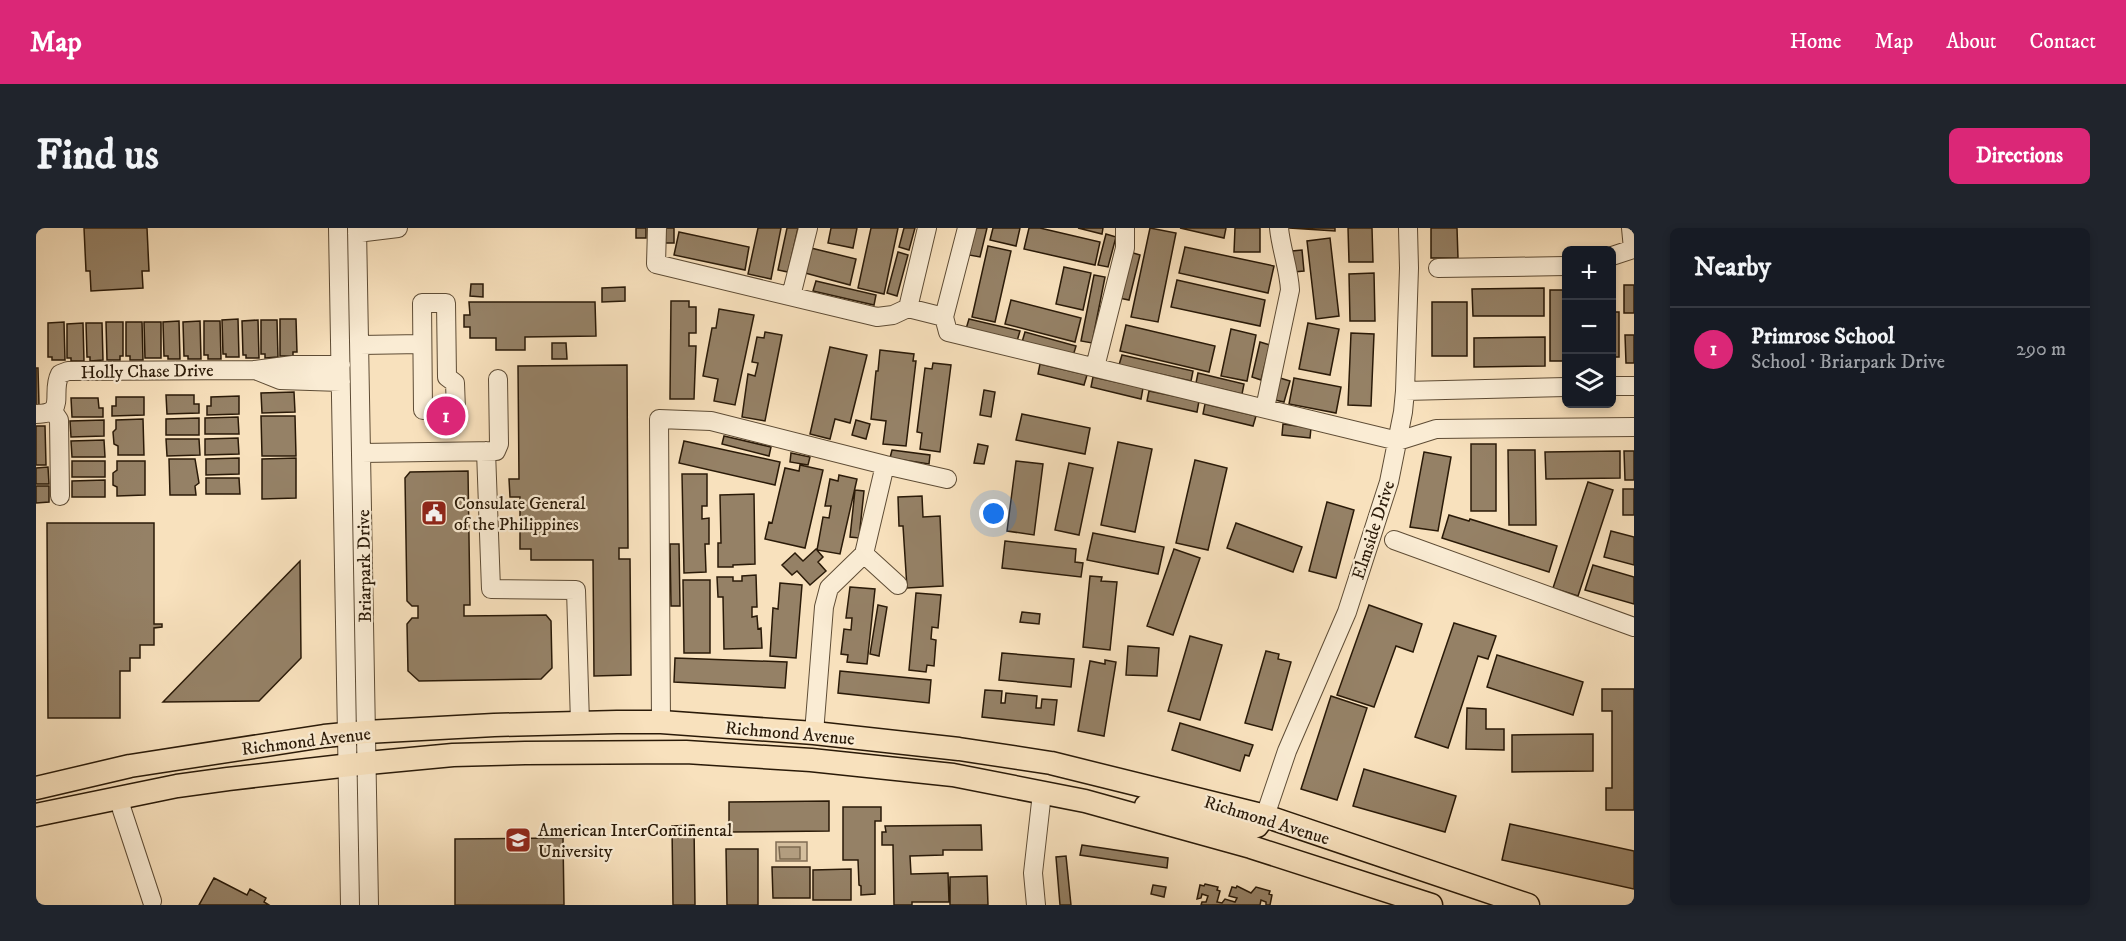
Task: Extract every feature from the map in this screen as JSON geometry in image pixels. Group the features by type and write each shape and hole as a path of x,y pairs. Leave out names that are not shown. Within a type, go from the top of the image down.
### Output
{"main road":[{"name":"Richmond Avenue","path":"36,788 130,766 357,733 494,724 661,722 814,733 1051,763 1265,816 1466,895 1527,905"},
{"path":"580,723 587,752"},
{"path":"811,760 814,733"},
{"name":"Richmond Avenue","path":"36,815 228,779 453,755 686,752 811,760 953,775 1042,792 1251,847 1431,905"},
{"path":"60,810 86,791 113,786 122,779 130,766"},
{"path":"1042,792 1045,785 1054,780 1121,794 1136,795 1161,790"},
{"path":"1122,812 1141,805 1249,827 1257,826 1265,816"}],"street":[{"name":"Briarpark Drive","path":"338,228 341,373 358,764 369,905"},
{"path":"357,230 398,228"},
{"path":"657,228 656,264 877,316 893,315 908,308 944,316"},
{"path":"792,296 808,228"},
{"path":"908,308 927,228"},
{"path":"967,228 944,316 948,332 1398,441 1436,429 1634,427"},
{"path":"1095,367 1125,248 1125,228"},
{"path":"1265,408 1290,290 1279,228"},
{"name":"Elmside Drive","path":"1265,816 1287,751 1347,612 1389,482 1405,391 1408,228"},
{"path":"1616,254 1633,249 1631,228"},
{"name":"Briarpark Drive","path":"357,230 362,453 357,733"},
{"path":"1438,268 1562,266"},
{"path":"422,303 446,303 447,377 455,383 456,410 423,410 422,344 422,303"},
{"path":"360,345 422,344"},
{"name":"Holly Chase Drive","path":"44,413 57,406 57,381 60,374 68,371 254,369 307,374 341,373"},
{"path":"362,453 496,451 500,444 498,379"},
{"path":"1616,386 1634,386"},
{"path":"1405,391 1562,387"},
{"path":"44,413 59,420 60,496"},
{"path":"661,722 659,419 711,421 947,480"},
{"path":"486,451 491,589 576,590 580,723"},
{"path":"814,733 824,607 828,588 864,554 885,465"},
{"path":"1394,540 1634,627"},
{"path":"864,554 898,585"},
{"name":"Briarpark Drive","path":"350,905 358,764"},
{"path":"1036,905 1033,873 1042,792"},
{"path":"120,798 152,901"}],"shaded area":[{"path":"776,842 807,842 807,861 776,861"},
{"path":"779,847 800,847 800,859 780,859"}],"building":[{"path":"84,228 147,228 149,271 142,271 143,288 91,291 90,271 86,271"},
{"path":"636,228 646,228 646,238 636,238"},
{"path":"663,228 674,228 674,243 663,243"},
{"path":"758,228 781,228 771,279 748,274"},
{"path":"787,228 798,228 788,272 778,270"},
{"path":"831,228 857,228 853,248 828,243"},
{"path":"871,228 898,228 884,294 858,288"},
{"path":"904,228 915,228 909,250 899,247"},
{"path":"976,228 987,228 980,257 969,255"},
{"path":"993,228 1020,228 1016,246 990,240"},
{"path":"1029,228 1040,228 1100,242 1095,265 1024,249"},
{"path":"1078,228 1103,228 1102,234"},
{"path":"1150,228 1176,233 1158,322 1131,317"},
{"path":"1180,228 1226,228 1224,238"},
{"path":"1235,228 1260,228 1260,252 1234,252"},
{"path":"1289,228 1335,228 1335,231"},
{"path":"1348,228 1372,228 1373,262 1349,262"},
{"path":"1431,228 1457,228 1458,258 1431,258"},
{"path":"679,232 749,247 745,270 674,255"},
{"path":"1106,234 1116,237 1108,267 1098,265"},
{"path":"1330,238 1339,316 1316,319 1307,241"},
{"path":"988,246 1011,251 995,322 972,317"},
{"path":"1185,247 1274,266 1268,293 1179,273"},
{"path":"811,248 856,259 850,285 805,273"},
{"path":"1302,250 1304,271 1294,272 1292,251"},
{"path":"898,252 908,255 897,296 887,293"},
{"path":"1130,252 1140,255 1129,300 1119,298"},
{"path":"1064,267 1091,273 1083,310 1056,304"},
{"path":"1374,273 1375,321 1350,321 1349,274"},
{"path":"1094,275 1105,277 1092,343 1081,341"},
{"path":"1177,280 1265,300 1260,326 1171,307"},
{"path":"816,281 876,295 874,305 813,291"},
{"path":"471,284 483,284 483,297 470,296"},
{"path":"1624,285 1634,285 1634,313 1624,313"},
{"path":"625,287 625,301 602,302 602,288"},
{"path":"1544,288 1544,316 1473,316 1472,289"},
{"path":"1550,290 1562,290 1562,361 1550,361"},
{"path":"1011,300 1081,318 1075,342 1005,324"},
{"path":"671,301 689,301 689,307 696,307 696,333 689,333 689,346 696,346 694,399 670,399"},
{"path":"469,302 595,302 596,336 525,337 525,350 496,350 496,338 470,338 470,327 464,327 464,315 470,315"},
{"path":"1432,302 1467,302 1467,356 1432,356"},
{"path":"719,309 754,315 735,405 714,401 718,379 703,376 712,328 716,328"},
{"path":"1616,312 1619,312 1619,357 1616,357"},
{"path":"238,319 239,357 226,357 226,354 223,354 222,320"},
{"path":"280,319 296,319 297,352 293,352 293,356 280,356"},
{"path":"969,319 1020,331 1017,341 966,329"},
{"path":"258,320 259,358 246,358 246,355 243,355 242,321"},
{"path":"261,320 277,320 278,357 265,358 265,354 261,354"},
{"path":"179,321 180,359 168,359 168,356 164,356 163,322"},
{"path":"200,321 201,359 188,359 188,356 184,356 183,322"},
{"path":"204,321 220,321 221,359 208,359 208,355 204,355"},
{"path":"64,322 65,360 52,360 52,357 48,357 48,323"},
{"path":"106,322 123,322 123,356 120,356 120,360 107,360"},
{"path":"126,322 142,322 143,360 130,360 130,356 126,356"},
{"path":"144,322 161,322 161,358 145,358"},
{"path":"83,323 84,361 71,361 71,358 67,358 67,324"},
{"path":"86,323 102,323 103,360 90,361 90,357 87,357"},
{"path":"1308,323 1339,329 1330,375 1299,369"},
{"path":"1126,325 1215,346 1209,372 1120,351"},
{"path":"1231,329 1256,335 1247,381 1221,376"},
{"path":"765,332 782,335 765,421 742,417 748,374 755,376 758,363 752,362 757,337 764,338"},
{"path":"1025,332 1076,346 1073,356 1022,342"},
{"path":"1351,333 1374,334 1371,406 1348,405"},
{"path":"1625,335 1634,335 1634,363 1626,363"},
{"path":"1545,337 1545,366 1474,367 1474,338"},
{"path":"1260,342 1270,345 1261,380 1252,377"},
{"path":"552,343 566,343 567,359 552,359"},
{"path":"830,347 867,355 850,423 835,419 830,439 810,434"},
{"path":"880,350 914,354 913,361 916,361 906,446 883,444 886,421 871,419"},
{"path":"1122,355 1193,371 1191,381 1119,365"},
{"path":"933,363 951,365 940,452 920,449 922,433 917,432 925,368 932,369"},
{"path":"1040,364 1087,375 1084,385 1038,374"},
{"path":"627,365 628,548 619,548 619,559 630,559 631,675 594,676 593,560 531,560 531,549 520,549 520,497 510,497 509,479 519,479 518,366"},
{"path":"36,368 38,368 39,405 36,405"},
{"path":"1198,373 1244,384 1242,394 1196,383"},
{"path":"1093,377 1143,388 1141,399 1091,387"},
{"path":"1280,378 1290,381 1284,402 1275,400"},
{"path":"1294,378 1341,387 1336,413 1289,404"},
{"path":"984,390 995,392 991,417 980,415"},
{"path":"1149,391 1199,401 1197,412 1147,401"},
{"path":"294,392 295,412 262,413 261,393"},
{"path":"166,395 194,395 194,404 199,404 199,413 167,414"},
{"path":"239,396 239,414 207,415 207,406 211,406 211,397"},
{"path":"116,397 144,397 144,415 112,416 112,406 116,406"},
{"path":"71,398 98,398 99,408 103,408 103,417 72,417"},
{"path":"1205,404 1256,416 1253,426 1203,414"},
{"path":"1022,414 1090,428 1085,454 1016,440"},
{"path":"261,416 295,416 296,456 262,456"},
{"path":"238,417 239,434 205,434 205,418"},
{"path":"199,418 199,435 166,435 166,419"},
{"path":"143,419 144,455 118,455 118,446 114,444 113,432 116,429 116,420"},
{"path":"104,420 104,436 71,437 70,421"},
{"path":"856,420 870,424 866,439 852,435"},
{"path":"1283,424 1311,428 1310,438 1282,435"},
{"path":"36,426 45,426 46,465 36,465"},
{"path":"724,436 771,447 769,456 722,444"},
{"path":"238,438 239,454 205,455 205,439"},
{"path":"166,439 199,439 200,455 167,456"},
{"path":"104,440 105,457 72,457 71,441"},
{"path":"684,441 780,462 775,485 679,463"},
{"path":"1118,442 1152,449 1135,532 1101,525"},
{"path":"978,444 988,446 984,464 974,463"},
{"path":"1471,444 1496,444 1496,511 1471,511"},
{"path":"892,450 930,455 929,464 890,458"},
{"path":"1508,450 1535,450 1536,525 1509,525"},
{"path":"1620,451 1620,478 1546,479 1545,452"},
{"path":"1624,451 1634,451 1634,480 1625,480"},
{"path":"1424,452 1451,457 1438,531 1410,527"},
{"path":"791,453 810,457 808,465 790,462"},
{"path":"239,458 239,474 206,475 206,459"},
{"path":"296,458 296,498 262,499 262,459"},
{"path":"169,459 195,459 199,483 195,486 196,495 170,495"},
{"path":"1195,460 1227,468 1208,550 1176,543"},
{"path":"72,461 105,461 105,477 72,477"},
{"path":"117,461 145,461 145,495 117,496 117,487 113,485 113,473 117,470"},
{"path":"1016,461 1043,464 1034,535 1007,531"},
{"path":"1069,463 1093,468 1079,535 1055,530"},
{"path":"800,465 823,470 805,548 765,539 769,522 772,523 785,468 799,471"},
{"path":"48,467 49,484 36,484 36,468"},
{"path":"468,471 470,605 464,605 464,616 546,615 551,621 552,668 541,679 419,681 408,671 407,624 412,618 418,618 418,606 412,606 407,601 405,478 410,472"},
{"path":"682,474 707,474 707,506 702,506 702,519 709,518 709,544 705,544 706,572 684,573"},
{"path":"839,475 857,479 840,554 817,550 823,517 829,518 831,506 825,506 830,479 838,481"},
{"path":"206,478 239,478 240,494 206,494"},
{"path":"105,480 105,497 72,497 72,481"},
{"path":"1588,482 1613,490 1578,596 1553,588"},
{"path":"36,486 49,486 49,502 36,503"},
{"path":"1623,489 1634,489 1634,515 1623,515"},
{"path":"855,490 864,491 859,538 850,537"},
{"path":"754,494 755,564 718,567 718,543 721,543 720,495"},
{"path":"922,496 923,517 940,516 943,586 907,588 903,526 899,526 898,497"},
{"path":"1327,502 1354,510 1336,578 1309,571"},
{"path":"1449,515 1469,521 1470,519 1557,546 1549,572 1442,538"},
{"path":"47,523 154,523 154,624 162,624 162,627 154,628 154,645 140,645 140,658 130,658 130,671 120,671 120,718 48,718"},
{"path":"1236,523 1302,547 1293,572 1227,548"},
{"path":"1611,531 1634,537 1634,565 1604,557"},
{"path":"1093,533 1164,547 1158,574 1087,560"},
{"path":"1005,541 1076,549 1075,562 1083,563 1081,577 1002,568"},
{"path":"670,544 679,544 680,606 671,606"},
{"path":"816,549 823,557 818,562 826,571 810,585 797,571 792,575 782,565 795,553 803,561"},
{"path":"1174,549 1200,558 1173,635 1147,626"},
{"path":"300,561 301,658 259,701 163,702"},
{"path":"1593,565 1634,577 1634,604 1585,590"},
{"path":"756,575 757,607 752,607 752,617 757,616 758,629 761,628 762,648 724,649 723,597 718,597 717,577 733,577 733,581 742,581 742,576"},
{"path":"1090,576 1102,577 1101,581 1117,582 1110,650 1083,647"},
{"path":"683,580 710,580 710,653 684,653"},
{"path":"780,583 802,585 796,658 770,656 773,608 778,609"},
{"path":"850,587 875,589 867,664 847,662 848,655 841,654 844,629 851,630 852,618 846,618"},
{"path":"916,593 941,595 938,628 932,627 931,639 936,640 934,666 927,665 926,672 909,670"},
{"path":"878,605 887,607 879,656 870,654"},
{"path":"1369,605 1422,624 1413,652 1396,646 1374,707 1337,695"},
{"path":"1022,612 1040,614 1039,624 1020,622"},
{"path":"1454,623 1496,636 1488,659 1478,656 1448,748 1415,737"},
{"path":"1190,636 1222,645 1200,720 1168,711"},
{"path":"1128,646 1159,648 1157,676 1126,675"},
{"path":"1266,651 1279,654 1278,659 1291,662 1272,730 1245,723"},
{"path":"1002,653 1074,659 1071,687 999,680"},
{"path":"1497,655 1583,682 1573,715 1487,687"},
{"path":"675,658 787,662 785,688 674,682"},
{"path":"1105,660 1116,662 1104,736 1078,731 1090,661 1105,664"},
{"path":"840,671 931,680 929,703 838,693"},
{"path":"1602,689 1634,689 1634,810 1606,810 1606,788 1612,788 1612,711 1602,711"},
{"path":"985,690 1002,691 1001,703 1005,703 1006,693 1037,696 1036,708 1041,708 1042,699 1057,700 1054,725 982,717"},
{"path":"1331,696 1367,708 1337,800 1301,789"},
{"path":"1467,708 1486,709 1486,729 1504,729 1504,750 1466,749"},
{"path":"1180,723 1253,745 1249,756 1245,755 1240,771 1172,750"},
{"path":"1593,734 1593,771 1512,772 1512,735"},
{"path":"1364,769 1456,796 1445,832 1353,806"},
{"path":"829,801 829,831 729,832 729,802"},
{"path":"843,807 881,807 881,821 875,821 875,894 861,895 858,860 843,860"},
{"path":"1510,824 1634,851 1634,889 1502,860"},
{"path":"694,825 695,905 673,905 672,826"},
{"path":"981,825 982,850 943,850 943,855 910,856 911,874 948,873 949,902 912,902 912,905 894,905 893,845 882,845 882,832 886,832 885,826"},
{"path":"563,838 564,905 455,905 455,839"},
{"path":"1082,845 1168,858 1167,868 1080,855"},
{"path":"726,849 758,849 758,905 727,905"},
{"path":"1066,856 1071,905 1060,905 1056,857"},
{"path":"772,867 810,867 810,898 773,898"},
{"path":"851,869 851,900 813,900 813,870"},
{"path":"987,876 988,905 950,905 950,877"},
{"path":"214,878 247,895 250,889 266,898 264,902 269,905 199,905"},
{"path":"1153,885 1166,887 1164,897 1151,894"},
{"path":"1200,885 1218,887 1217,890 1220,891 1217,902 1222,903 1225,899 1235,902 1237,898 1229,896 1232,887 1237,886 1251,893 1256,887 1270,891 1269,894 1272,895 1270,905 1266,905 1266,902 1261,900 1260,905 1201,905 1202,902 1206,902 1208,896 1202,894 1201,898 1197,899"}],"place":[{"name":"Primrose School","path":"446,416"},
{"name":"Consulate General of the Philippines","path":"434,513"},
{"name":"American InterContinental University","path":"518,840"}]}
